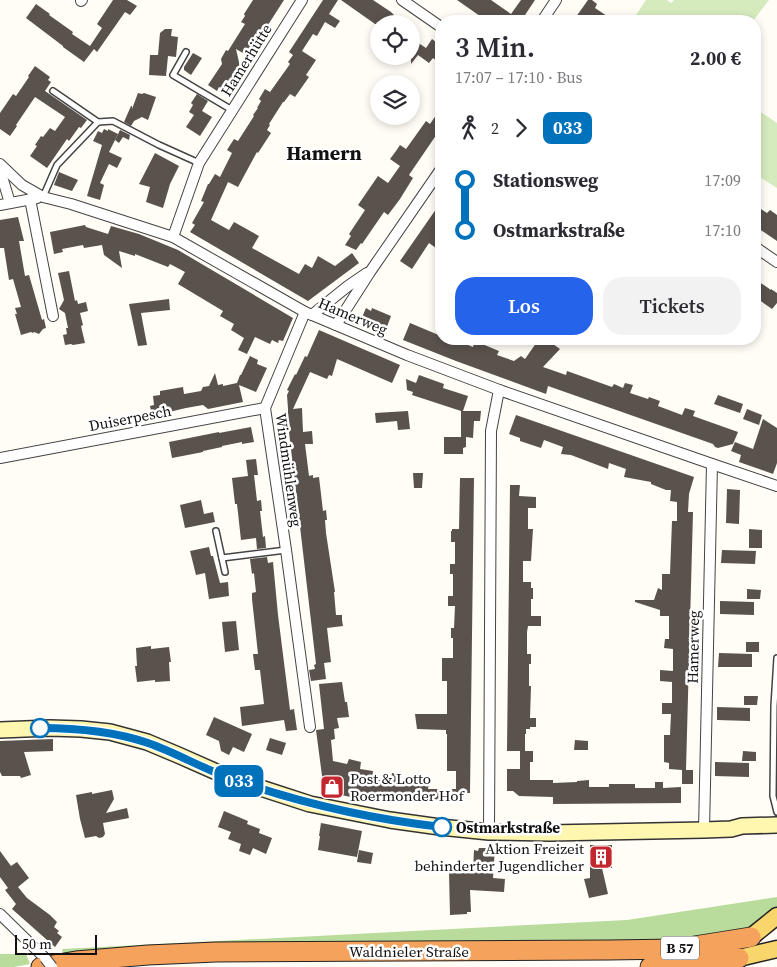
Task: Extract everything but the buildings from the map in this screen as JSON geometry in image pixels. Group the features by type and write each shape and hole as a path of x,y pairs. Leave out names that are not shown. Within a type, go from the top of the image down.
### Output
{"highway":[{"name":"Waldnieler Straße","path":"43,962 206,953 676,949 751,937"},
{"name":"B 57","path":"650,967 739,958"}],"main road":[{"path":"0,730 80,728 110,732 147,742 230,778 310,804 390,820 440,827 489,832 731,829 760,834 777,834 777,825 742,826 731,829"},
{"path":"751,937 777,916"},
{"name":"Waldnieler Straße","path":"751,937 777,932"},
{"name":"B 57","path":"739,958 777,949"}],"street":[{"name":"Hamerhütte","path":"173,237 198,163 302,0"},
{"path":"402,0 435,23"},
{"path":"546,15 556,0"},
{"name":"Hamerweg","path":"0,164 22,185 43,198 71,204 173,237 309,314 407,355 499,390 777,486"},
{"path":"0,170 5,204 43,198"},
{"name":"Windmühlenweg","path":"336,325 435,178"},
{"path":"30,199 53,316"},
{"path":"761,250 777,262"},
{"name":"Windmühlenweg","path":"310,728 265,408 309,314 370,272"},
{"path":"489,832 491,431 499,390"},
{"name":"Duiserpesch","path":"0,458 265,408"},
{"name":"Hamerweg","path":"704,830 712,464"},
{"path":"0,914 43,962 52,967"}],"lane":[{"name":"Hamerhütte","path":"186,52 174,75 232,110"},
{"path":"53,91 98,122 113,121 198,163"},
{"path":"43,198 57,165 98,122"},
{"path":"216,530 225,572"},
{"name":"Windmühlenweg","path":"222,558 286,550"},
{"path":"777,658 774,706 773,796 777,812"}],"green space":[{"path":"646,0 667,0 671,3 674,0 769,0 758,15 636,15"},
{"path":"761,112 777,123 777,188 761,178"},
{"path":"777,897 777,908 746,932 697,939 64,958 62,949 627,920"},
{"path":"0,954 26,954 30,964 0,967"}],"bus line":[{"name":"033","path":"40,728 80,728 110,732 147,742 230,778 310,804 390,820 442,827"}],"place":[{"name":"Post & Lotto Roermonder Hof","path":"332,787"},
{"name":"Ostmarkstraße","path":"442,827"},
{"name":"Aktion Freizeit behinderter Jugendlicher","path":"601,857"}],"district":[{"name":"Hamern","path":"324,153"}]}
